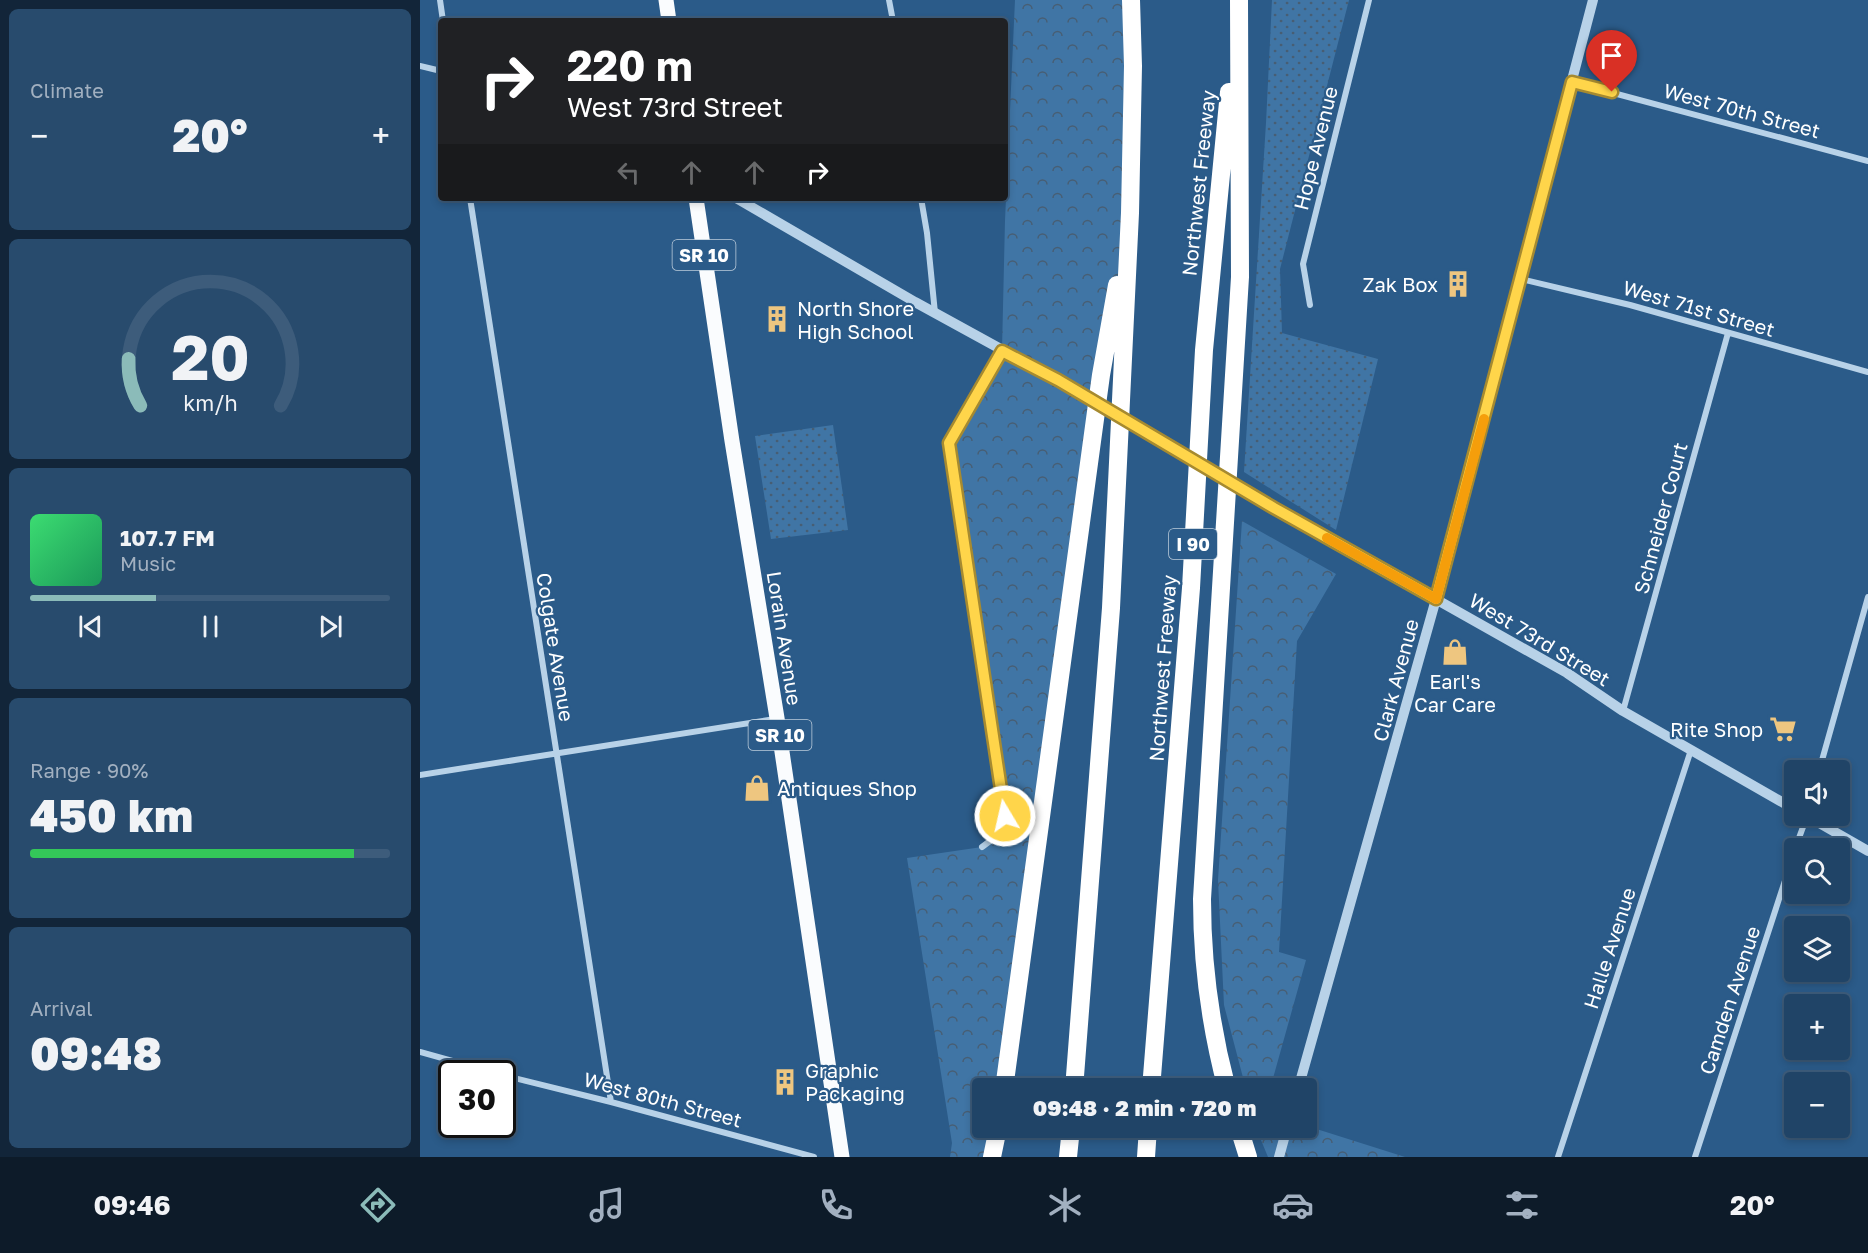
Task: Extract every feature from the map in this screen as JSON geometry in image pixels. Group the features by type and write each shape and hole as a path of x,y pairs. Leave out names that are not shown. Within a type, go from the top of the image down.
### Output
{"highway":[{"path":"1075,1078 1112,608 1130,213 1133,66 1131,0"},
{"path":"1224,1078 1210,1022 1204,973 1202,899 1240,277 1239,0"},
{"name":"Northwest Freeway","path":"1152,1078 1191,588 1204,350 1239,0"},
{"path":"1005,1078 1101,375 1130,213"},
{"path":"992,1157 996,1138"},
{"path":"1068,1157 1070,1138"},
{"path":"1146,1157 1147,1138"},
{"path":"1242,1138 1248,1157"}],"main road":[{"path":"666,0 669,18"},
{"name":"Lorain Avenue","path":"696,201 732,441 777,718 842,1157"}],"street":[{"path":"440,0 443,18"},
{"path":"889,0 892,18"},
{"name":"Hope Avenue","path":"1310,304 1303,264 1370,0"},
{"name":"Clark Avenue","path":"1301,1078 1436,599 1593,0"},
{"path":"420,66 438,71"},
{"name":"West 70th Street","path":"1572,82 1868,161"},
{"name":"Colgate Avenue","path":"470,201 611,1101"},
{"name":"West 73rd Street","path":"741,201 1002,351 1058,380 1274,508 1568,673 1623,711 1784,803"},
{"path":"922,201 935,313"},
{"name":"West 71st Street","path":"1521,279 1630,305 1868,372"},
{"name":"Schneider Court","path":"1623,711 1728,333"},
{"path":"982,848 994,838 1005,816 949,443 1002,351"},
{"path":"1823,760 1868,597"},
{"path":"420,775 777,718"},
{"name":"Halle Avenue","path":"1558,1157 1691,749"},
{"path":"1824,826 1868,851"},
{"name":"Camden Avenue","path":"1695,1157 1784,885"},
{"name":"West 80th Street","path":"420,1052 449,1060"},
{"name":"West 80th Street","path":"516,1078 611,1101 814,1157"},
{"path":"1279,1157 1284,1138"}],"green space":[{"path":"1015,0 1131,0 1130,213 1006,1078 972,1078 972,1138 996,1138 992,1157 950,1157 952,1143 907,858 982,847 994,838 1005,817 949,443 1002,351 1005,221 1006,201 1008,201"},
{"path":"1272,0 1349,0 1280,269 1282,333 1378,359 1336,530 1244,472"},
{"path":"833,425 848,530 771,539 755,436"},
{"path":"1242,521 1336,574 1297,641 1279,952 1306,960 1273,1078 1243,1078 1224,1005 1218,880"},
{"path":"1317,1129 1405,1157 1268,1157 1260,1138 1317,1138"}],"slow traffic":[{"path":"1327,538 1436,599 1484,419"}],"place":[{"name":"Zak Box","path":"1458,284"},
{"name":"North Shore High School","path":"777,319"},
{"name":"Earl's Car Care","path":"1455,652"},
{"name":"Rite Shop","path":"1783,729"},
{"name":"Antiques Shop","path":"757,788"},
{"name":"Graphic Packaging","path":"785,1082"}],"route":[{"path":"1005,816 949,443 1002,351 1058,380 1274,508 1436,599 1572,82 1612,92"}]}
